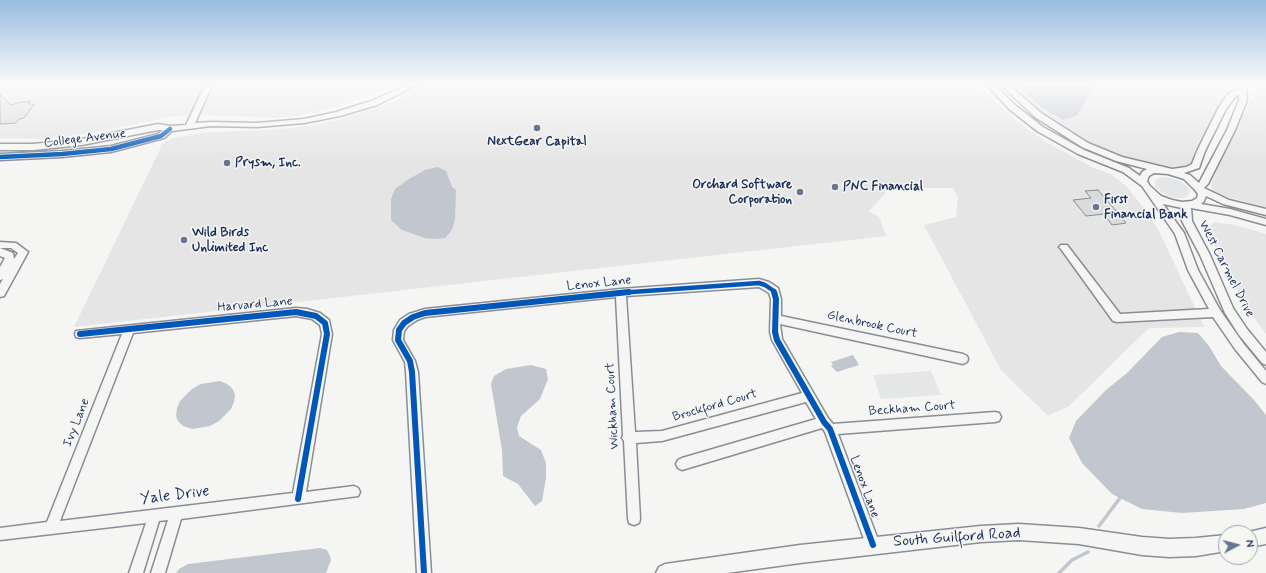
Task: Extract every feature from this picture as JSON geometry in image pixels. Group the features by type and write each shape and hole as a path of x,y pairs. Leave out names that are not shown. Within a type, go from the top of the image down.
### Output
{"main road":[{"name":"South Guilford Road","path":"665,573 732,569 874,546 981,534 1019,532 1079,536 1142,546 1196,547 1218,544"}],"street":[{"path":"190,125 197,110"},
{"name":"College Avenue","path":"1,148 49,146 97,140 158,127 170,128 190,125 257,125 287,123 319,118 349,110"},
{"name":"West Carmel Drive","path":"1015,110 1040,129 1081,152 1126,170 1144,184 1179,233 1193,270 1216,313 1239,346 1266,379"},
{"path":"1032,110 1085,145 1119,159 1183,175 1194,182 1200,189 1226,202 1266,212"},
{"path":"1144,184 1144,176 1147,173 1162,170 1187,170 1196,166 1201,151 1222,110"},
{"path":"1188,205 1196,203 1201,199 1200,189 1204,184 1231,130 1239,110"},
{"name":"College Avenue","path":"0,157 75,153 111,149 161,136 170,128"},
{"path":"1151,193 1166,201 1230,212 1266,222"},
{"name":"West Carmel Drive","path":"1188,205 1186,221 1205,255 1229,310 1243,332 1266,360"},
{"path":"0,245 13,245 23,252 0,293"},
{"path":"1064,246 1117,318 1216,313"},
{"path":"0,276 10,260 10,256 4,253"},
{"name":"Lenox Lane","path":"424,573 412,372 410,361 398,340 399,330 404,323 413,317 425,313 621,293 734,284 759,283 774,291 776,299 775,332 777,340 827,426 874,546"},
{"name":"Wickham Court","path":"621,293 628,438 634,519"},
{"name":"Harvard Lane","path":"80,334 296,312 311,315 325,323 326,334 298,499"},
{"name":"Glenbrook Court","path":"776,319 963,359"},
{"name":"Ivy Lane","path":"51,527 129,329"},
{"name":"Brockford Court","path":"628,438 662,436 809,396"},
{"name":"Beckham Court","path":"827,426 995,417"},
{"path":"682,464 827,426"},
{"name":"Yale Drive","path":"0,534 354,492"},
{"path":"158,573 176,512"},
{"path":"136,573 155,515"}],"shaded area":[{"path":"0,110 325,110 315,113 277,118 206,115 176,116 79,135 38,139 0,138"},
{"path":"369,110 1004,110 1014,119 1046,142 1094,168 1111,174 1127,187 1147,212 1160,233 1204,327 1149,328 1069,406 1048,416 1001,370 924,225 956,217 958,197 953,188 898,188 884,182 885,194 869,211 879,217 886,236 74,327 163,143 173,138 207,132 269,130 308,126 338,120"},
{"path":"1036,110 1218,110 1194,151 1192,163 1183,166 1171,167 1120,157 1077,138"},
{"path":"1045,110 1080,110 1077,115 1064,120"},
{"path":"1246,110 1266,110 1266,208 1221,195 1213,191 1211,186 1222,158"},
{"path":"438,167 446,171 452,187 456,190 455,219 452,230 445,238 436,239 425,238 402,230 391,220 391,199 395,189 425,170"},
{"path":"1166,177 1180,181 1187,186 1190,192 1188,196 1173,198 1161,192 1155,186 1155,181 1159,178"},
{"path":"1214,222 1235,225 1266,234 1266,334 1245,306 1207,230"},
{"path":"1179,332 1198,333 1209,346 1221,366 1254,400 1266,415 1266,503 1244,509 1182,513 1142,509 1112,494 1082,463 1069,438 1076,421 1106,390 1127,373 1162,337"},
{"path":"853,355 859,365 837,372 831,366 833,365 831,362"},
{"path":"531,365 546,369 548,379 540,399 521,416 517,427 519,436 541,450 546,463 546,478 542,501 535,506 518,484 503,476 502,450 491,384 494,376 506,369"},
{"path":"931,371 941,395 881,399 873,375"},
{"path":"220,381 232,388 235,394 231,409 219,421 210,426 192,429 183,426 178,421 176,416 180,401 192,389 201,384"},
{"path":"320,548 327,550 331,560 326,573 176,573 179,569 188,564"}],"building":[{"path":"0,110 30,110 24,118 19,119 16,123 0,124"},
{"name":"First Financial Bank","path":"1098,190 1126,223 1112,225 1104,214 1086,216 1073,200 1091,198 1085,191"}],"waterway":[{"path":"1099,526 1120,498"},
{"path":"1059,573 1072,560 1088,552"}],"cycle path":[{"path":"0,157 62,154 111,149 161,136 170,129"},
{"path":"424,573 412,372 410,361 398,340 399,330 404,323 413,317 425,313 621,293 734,284 759,283 774,291 776,299 775,332 777,340 824,422 830,429 873,545"},
{"path":"80,334 296,312 316,316 325,323 327,334 298,499"}],"place":[{"name":"NextGear Capital","path":"537,128"},
{"name":"Prysm, Inc.","path":"227,163"},
{"name":"PNC Financial","path":"835,187"},
{"name":"Orchard Software Corporation","path":"800,192"},
{"name":"First Financial Bank","path":"1096,207"},
{"name":"Wild Birds Unlimited Inc","path":"184,240"}]}
